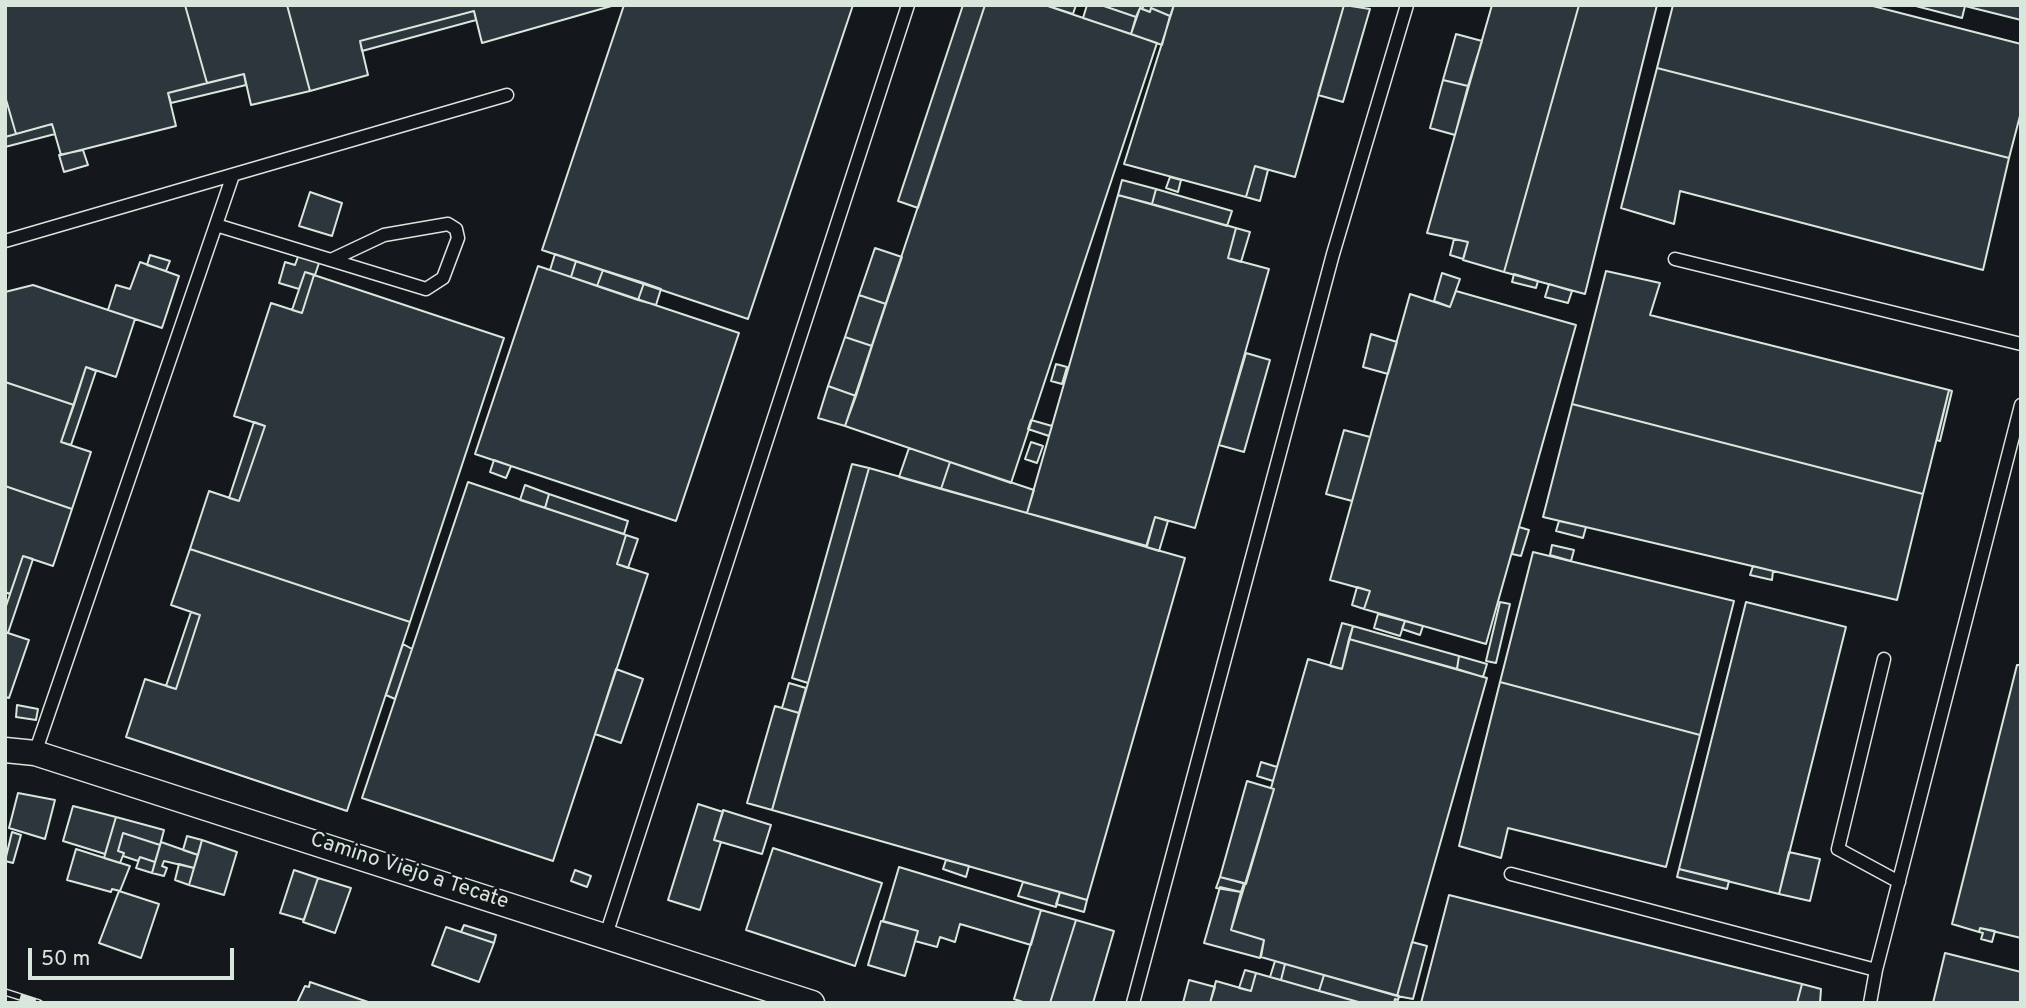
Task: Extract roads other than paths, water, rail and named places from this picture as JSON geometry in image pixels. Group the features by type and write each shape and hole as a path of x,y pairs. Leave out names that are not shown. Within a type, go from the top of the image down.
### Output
{"street":[{"name":"Camino Viejo a Tecate","path":"5,750 35,753 812,1003"}],"lane":[{"path":"606,935 908,5"},
{"path":"1133,1003 1333,254 1407,5"},
{"path":"5,241 507,95"},
{"path":"35,753 233,175"},
{"path":"216,225 426,289 443,278 458,238 456,229 448,224 384,235 331,260"},
{"path":"1675,260 2021,344"},
{"path":"1870,1003 1876,970 2021,405"},
{"path":"1884,659 1838,849 1899,882"},
{"path":"1511,874 1876,970"}],"railway":[{"path":"5,992 39,1003"}]}
